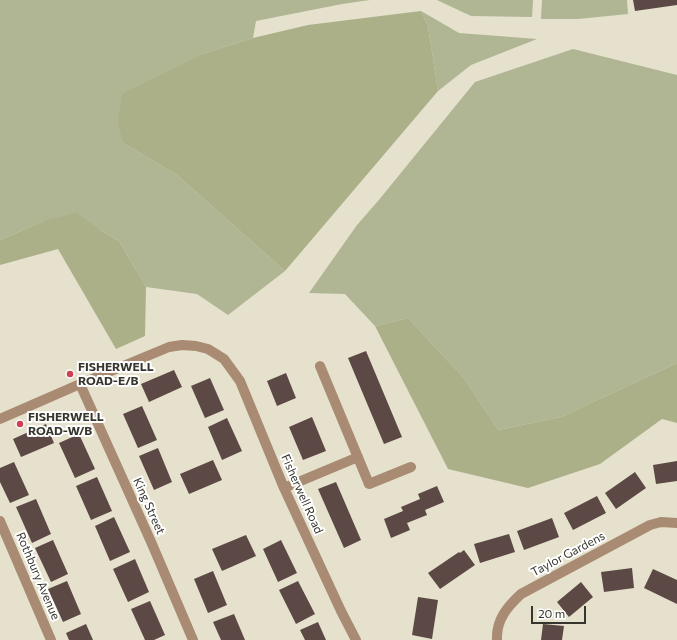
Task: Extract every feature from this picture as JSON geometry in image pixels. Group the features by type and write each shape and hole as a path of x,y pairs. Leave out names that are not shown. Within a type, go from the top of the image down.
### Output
{"street":[{"name":"Fisherwell Road","path":"80,384 169,347 182,345 196,346 208,349 224,359 240,381 284,488 356,640"},
{"path":"320,366 370,484 411,467"},
{"path":"0,419 80,384"},
{"name":"King Street","path":"80,384 152,544 193,640"},
{"path":"284,488 358,457"},
{"name":"Rothbury Avenue","path":"0,521 52,640"},
{"name":"Taylor Gardens","path":"497,640 500,619 509,605 521,594 650,525 661,522 677,523"}],"green space":[{"path":"0,0 370,0 256,21 253,38 205,53 123,143 177,175 285,271 228,315 197,294 146,287 119,241 100,230 44,221 0,240"},
{"path":"437,0 533,0 532,17 471,16"},
{"path":"542,0 627,0 628,14 578,19 541,19"},
{"path":"421,11 459,33 537,39 471,65 438,91 428,26"},
{"path":"421,11 428,26 438,91 285,271 177,175 123,143 118,123 122,94 205,53 253,38 308,25"},
{"path":"573,49 677,75 677,363 561,417 498,430 464,378 408,318 375,326 345,294 309,293 357,225 475,82"},
{"path":"76,213 119,241 146,287 145,336 116,349 58,249 0,265 0,240 44,221"},
{"path":"408,318 464,378 498,430 561,417 677,363 677,423 662,419 600,464 528,488 448,469 375,326"}],"building":[{"path":"633,0 677,0 677,5 635,11"},
{"path":"366,351 402,437 384,444 348,358"},
{"path":"174,370 182,387 149,402 141,384"},
{"path":"286,373 296,398 277,406 267,381"},
{"path":"210,378 224,410 205,418 191,386"},
{"path":"142,406 157,440 138,448 123,414"},
{"path":"312,417 326,451 303,460 289,427"},
{"path":"227,418 242,451 222,460 208,427"},
{"path":"46,424 54,443 21,457 13,439"},
{"path":"79,434 95,469 75,478 59,443"},
{"path":"158,448 172,482 154,490 139,456"},
{"path":"213,460 222,480 189,494 180,474"},
{"path":"677,461 677,481 656,484 653,465"},
{"path":"14,462 29,495 10,503 0,482 0,468"},
{"path":"635,472 646,488 616,509 605,493"},
{"path":"97,477 112,511 91,520 76,486"},
{"path":"336,482 361,540 344,548 318,489"},
{"path":"437,486 444,502 425,510 427,515 407,523 410,530 391,538 384,519 403,511 401,507 420,499 418,494"},
{"path":"597,496 606,513 573,530 564,513"},
{"path":"36,499 51,534 32,543 16,507"},
{"path":"114,517 130,552 110,561 95,526"},
{"path":"552,518 559,537 524,550 517,531"},
{"path":"509,534 515,552 480,563 474,544"},
{"path":"246,535 256,556 222,571 212,549"},
{"path":"53,540 68,574 51,582 35,548"},
{"path":"281,540 297,573 278,582 263,549"},
{"path":"464,550 475,565 440,589 428,573"},
{"path":"135,559 149,592 128,602 113,569"},
{"path":"632,568 634,588 604,592 601,572"},
{"path":"653,569 677,580 677,604 644,588"},
{"path":"213,571 227,605 208,613 194,579"},
{"path":"67,581 81,614 63,622 48,589"},
{"path":"298,581 315,614 296,624 279,590"},
{"path":"581,582 593,597 569,617 557,602"},
{"path":"418,597 438,600 432,639 412,635"},
{"path":"150,601 165,635 154,640 145,640 131,609"},
{"path":"234,614 245,640 221,640 213,622"},
{"path":"318,622 326,640 305,640 300,630"},
{"path":"86,624 93,640 69,640 66,633"},
{"path":"543,624 564,626 562,640 541,640"}],"place":[{"name":"FISHERWELL ROAD-E/B","path":"70,374"},
{"name":"FISHERWELL ROAD-W/B","path":"20,424"}]}
